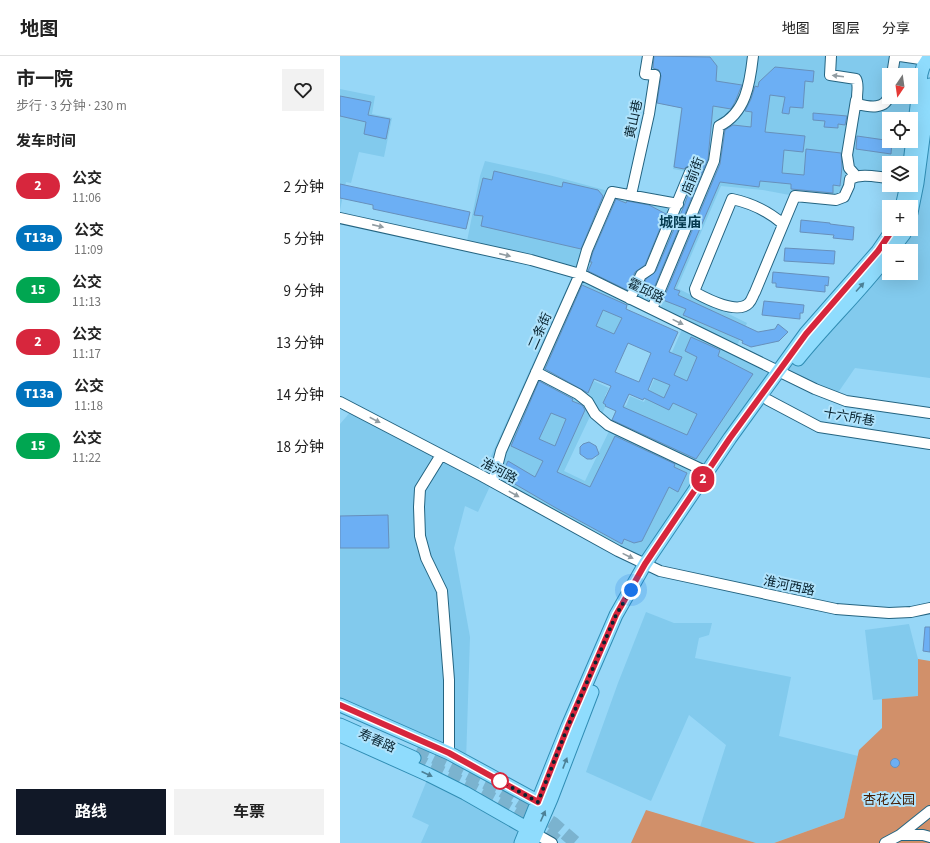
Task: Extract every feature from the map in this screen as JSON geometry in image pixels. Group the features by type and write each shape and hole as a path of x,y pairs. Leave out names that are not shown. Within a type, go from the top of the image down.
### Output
{"main road":[{"path":"911,156 929,59"},
{"path":"914,200 930,85"},
{"path":"521,843 532,835 551,799 597,679 630,601 648,566 671,537 768,400 782,373 806,334 878,251 888,236"},
{"path":"896,244 902,236"},
{"path":"532,835 538,802 568,726 616,615 730,438 782,373 882,263"},
{"path":"340,705 449,753 538,802"},
{"name":"寿春路","path":"340,713 416,754 340,724"},
{"path":"340,735 465,793 532,835"}],"street":[{"name":"黄山巷","path":"631,195 656,75 645,74 648,56"},
{"name":"庙前街","path":"652,309 714,161 719,126 727,122 739,110 746,95 751,77 753,56"},
{"path":"831,56 830,75 856,79 858,82 847,155 849,168 856,176"},
{"path":"893,68 895,56"},
{"path":"900,56 929,59"},
{"path":"856,100 858,104 882,106 885,104"},
{"path":"630,299 641,275 650,269 690,172"},
{"path":"783,224 772,214 758,207 732,199 695,289 696,293 708,300 733,308 744,307 749,303 755,292 795,196 836,200 844,197 850,179 856,176 864,175 882,177"},
{"name":"二条街","path":"492,482 501,451 580,274 587,250 612,192 631,195"},
{"path":"631,195 678,204"},
{"name":"霍邱路","path":"340,218 531,260 580,274 815,389 846,401 930,413"},
{"path":"536,372 578,394 588,402 595,414 608,425 707,472"},
{"name":"十六所巷","path":"768,400 819,427 930,444"},
{"name":"淮河路","path":"340,402 441,454 648,566"},
{"path":"441,454 420,489 419,507 420,536 426,558 442,591 449,680 449,753"},
{"name":"淮河西路","path":"648,566 660,571 836,610 889,613 912,612 930,608"},
{"path":"885,843 900,835 930,811"},
{"path":"532,835 545,843"},
{"path":"532,835 552,843"},
{"path":"900,835 923,835 930,837"}],"shaded area":[{"path":"648,56 900,56 927,60 918,115 918,112 882,112 882,148 912,148 911,156 882,156 882,178 856,176 844,197 795,196 763,190 721,186 677,288 747,323 735,350 780,371 645,564 492,482 478,512 465,506 454,548 470,637 466,762 340,705 340,424 353,409 482,476 574,272 466,246 480,176 485,161 549,175 612,192 678,204 690,172 673,169 681,108 652,102 658,73 647,71","holes":["630,299 684,325 672,352 667,350 644,402 630,396 626,406 619,403 609,426 611,427 585,481 564,471 593,410 602,414 609,398 605,396 609,388 594,381"]},
{"path":"930,85 930,378 855,368 835,397 785,374 821,330 882,262 882,280 918,280 918,244 897,244 905,236 918,236 918,200 913,200 914,192 918,192 918,166"},
{"path":"340,89 375,96 372,114 392,118 384,157 359,152 351,183 346,182 340,210"},
{"path":"646,612 674,623 712,623 709,635 699,638 695,658 791,677 779,736 858,756 844,818 774,843 756,843 700,827 726,745 689,715 651,801 586,772 618,683"},
{"path":"909,624 918,659 918,696 873,700 865,630"},
{"path":"429,775 527,829 521,843 421,843 429,825 412,817"}],"green space":[{"name":"杏花公园","path":"918,659 930,661 930,843 774,843 844,818 859,750 882,728 882,699 918,696"},
{"path":"646,810 756,843 631,843"}],"building":[{"path":"654,56 710,57 717,66 716,81 742,85 731,109 713,106 708,159 651,295 641,290 646,279 656,271 684,206 696,172 695,168 692,166 684,169 674,167 682,108 657,103 661,76 659,70 653,68"},
{"path":"775,67 814,71 813,82 805,81 803,108 790,107 789,114 782,113 785,97 770,95 765,132 805,136 803,152 784,150 782,173 804,175 806,149 841,153 842,167 840,186 833,185 833,193 791,189 791,184 760,181 759,187 720,182 674,289 680,291 678,295 758,332 775,329 778,324 788,332 779,341 751,347 742,343 743,341 683,315 686,309 663,300 720,164 725,130 733,125 751,127 752,112 745,111 755,86 758,87 759,82"},
{"path":"340,96 371,102 368,115 390,119 386,139 364,134 366,122 340,116"},
{"path":"813,113 847,116 845,125 838,124 838,128 824,127 825,121 813,120"},
{"path":"857,136 882,140 882,148 891,148 891,154 856,149"},
{"path":"494,171 562,187 563,182 598,190 603,196 581,249 481,226 483,216 474,215 483,178 492,180"},
{"path":"340,184 470,212 466,229 373,209 373,205 340,198"},
{"path":"616,199 626,203 627,201 649,205 666,214 645,265 635,272 627,290 588,271 592,262 590,262 593,252"},
{"path":"801,220 854,227 853,240 833,238 834,235 800,232"},
{"path":"785,248 835,251 834,264 784,261"},
{"path":"773,272 829,277 828,286 825,285 825,292 776,287 776,283 772,283"},
{"path":"582,285 627,305 626,309 678,332 669,352 682,357 674,375 687,381 697,357 685,351 691,337 720,350 718,356 753,374 696,459 612,420 616,411 605,406 606,405 603,403 611,386 594,379 588,393 545,369","holes":["603,310 622,318 614,334 596,326","628,343 651,353 639,382 615,372","653,378 670,385 664,398 648,390","629,394 643,400 644,398 669,410 673,403 697,414 687,435 623,407"]},
{"path":"764,301 804,305 803,313 800,313 800,319 762,315"},
{"path":"539,381 573,399 572,401 582,405 585,410 557,472 590,487 615,436 675,464 674,467 687,473 678,492 669,487 642,541 634,543 624,539 622,544 501,476 508,461 535,477 543,461 511,446","holes":["551,413 566,419 555,446 539,439"]},
{"path":"589,442 596,446 599,454 592,459 587,459 580,454 580,447"},
{"path":"388,515 389,548 340,548 340,516"},
{"path":"925,627 930,627 930,652 923,651"},
{"path":"895,758 900,763 895,768 890,763"}],"tunnel":[{"path":"417,749 502,791 553,823 576,843"},
{"path":"414,758 508,807 526,818 560,843"}],"bus line":[{"name":"2","path":"340,705 449,753 538,802 568,726 616,615 645,564 730,438 806,334 878,251 889,236"}],"district":[{"name":"城隍庙","path":"680,223"}],"route":[{"path":"500,781 538,802 568,726 616,615 631,590"}]}
